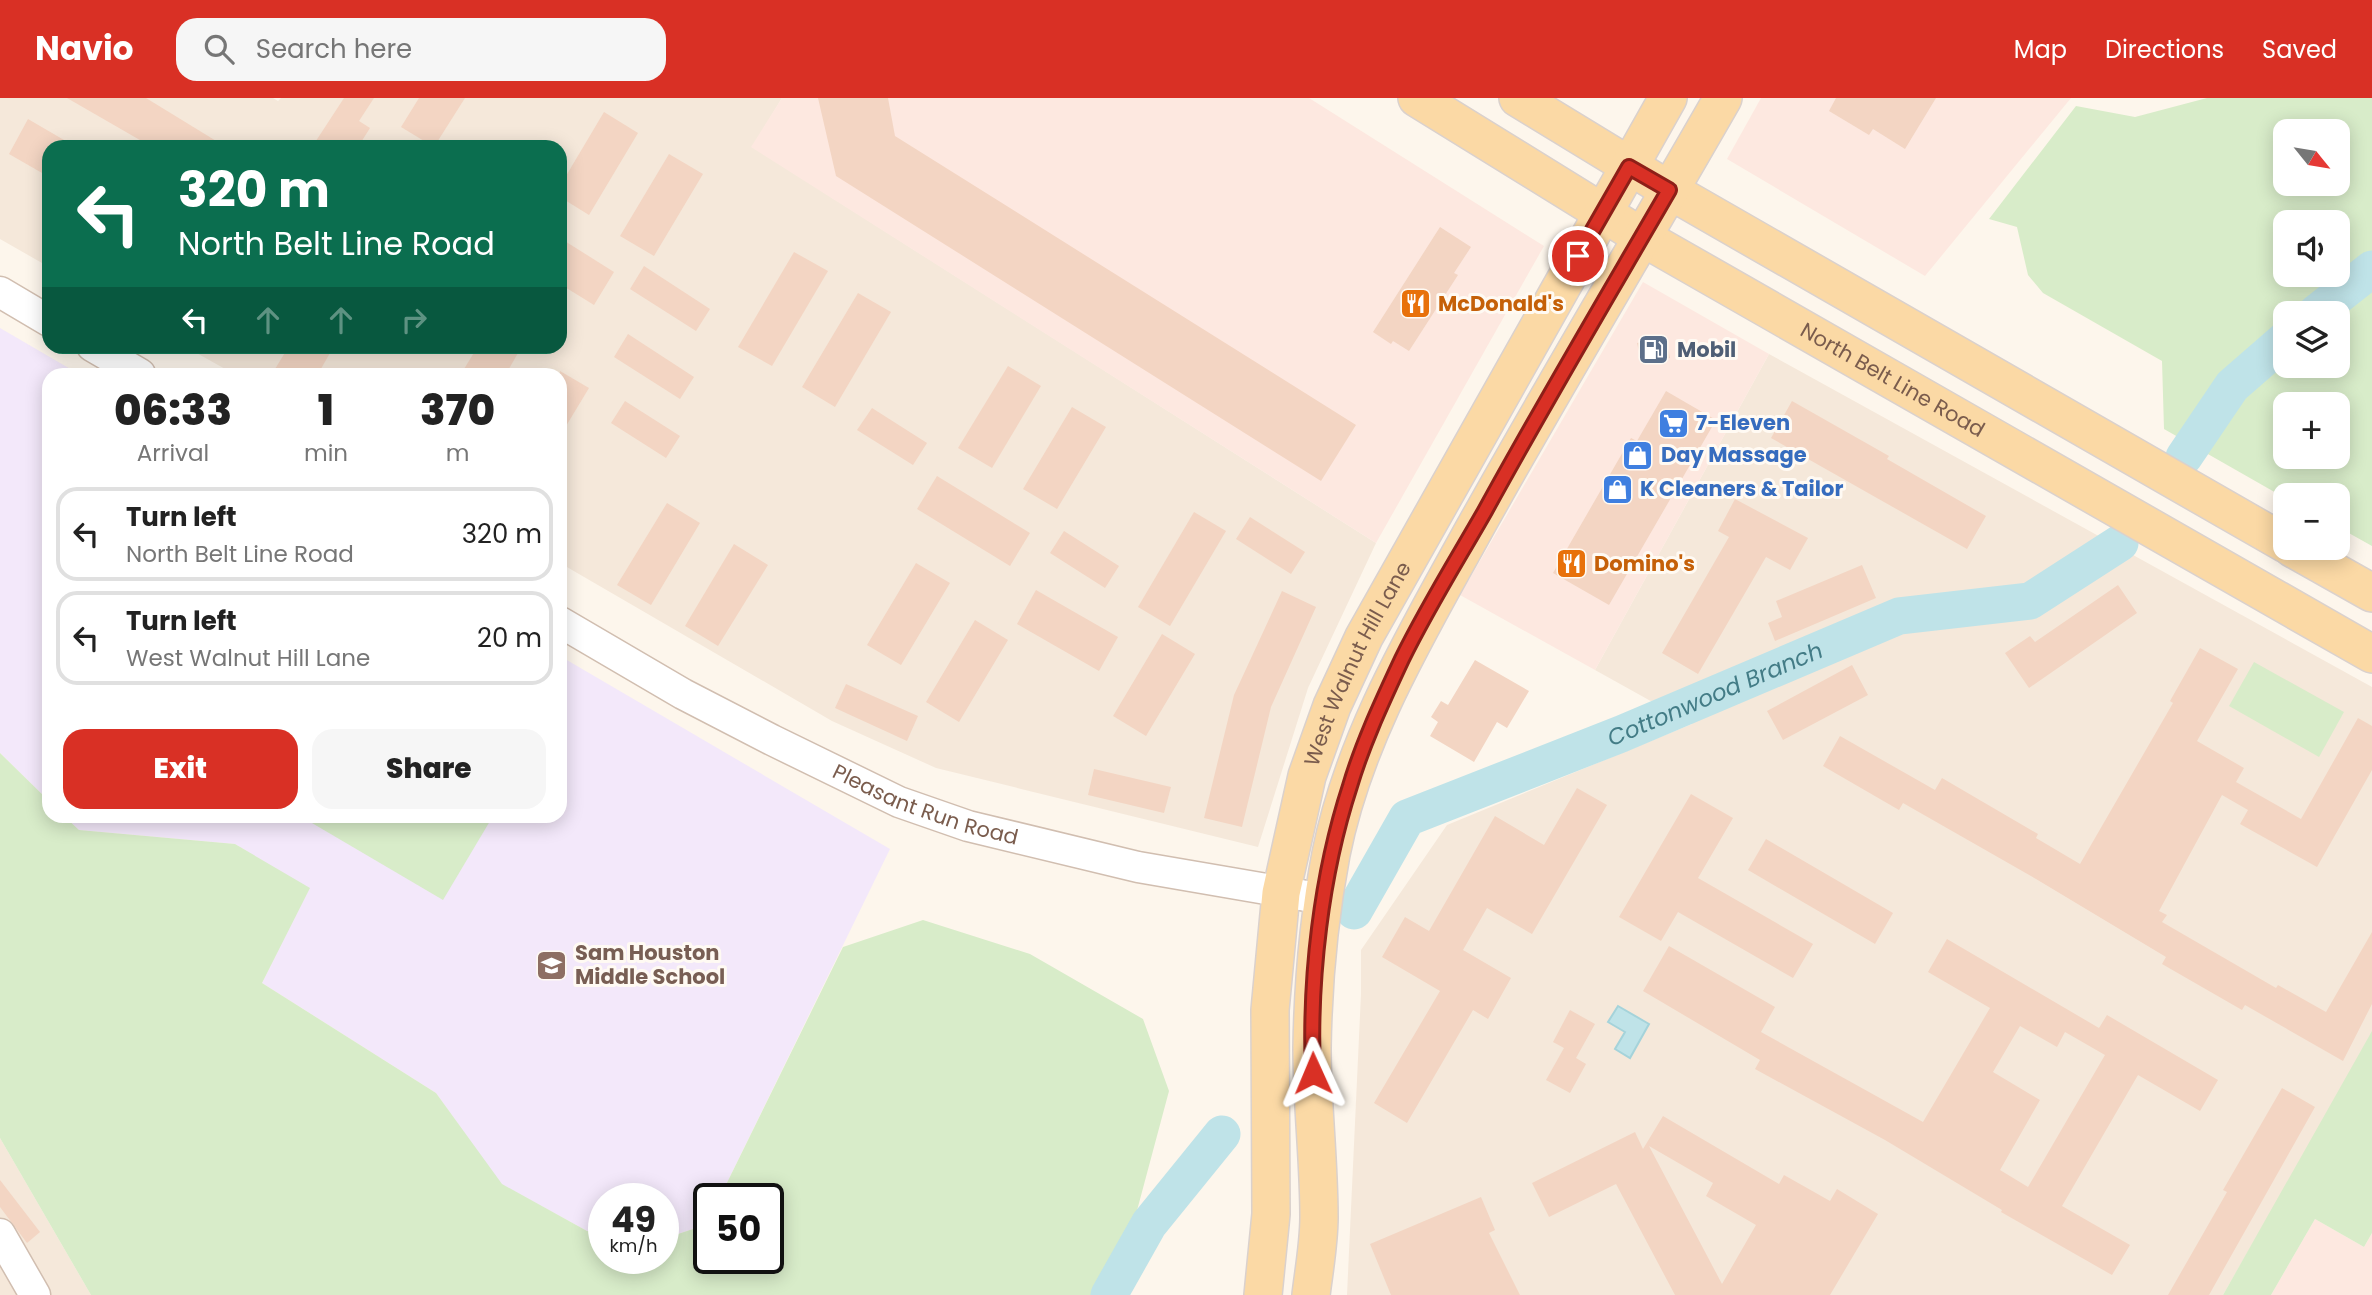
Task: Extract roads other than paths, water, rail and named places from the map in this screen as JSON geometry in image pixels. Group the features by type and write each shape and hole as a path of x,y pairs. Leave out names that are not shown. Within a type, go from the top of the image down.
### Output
{"main road":[{"name":"North Belt Line Road","path":"1417,98 1642,237 2372,654"},
{"path":"1518,98 1629,167 2273,537"},
{"name":"West Walnut Hill Lane","path":"1264,1295 1271,1214 1270,1010 1281,893 1307,776 1332,706 1364,637 1668,98"},
{"name":"West Walnut Hill Lane","path":"1311,1295 1320,1221 1312,1049 1314,991 1332,851 1350,785 1373,723 1403,658 1542,408 1723,98"},
{"path":"2077,484 2103,439"},
{"path":"1422,534 1461,554"},
{"path":"2313,560 2372,593"},
{"path":"1272,1165 1317,1168"},
{"path":"1271,1214 1320,1221"}],"street":[{"path":"0,292 42,317"},
{"path":"106,354 130,368"},
{"name":"Pleasant Run Road","path":"567,626 683,694 900,802 968,826 1138,867 1324,900"},
{"path":"0,1234 35,1295"}],"water":[{"path":"1618,1006 1649,1024 1630,1058 1615,1049 1625,1032 1608,1022"}],"waterway":[{"name":"Cottonwood Branch","path":"2331,301 2372,269"},
{"name":"Cottonwood Branch","path":"2184,457 2232,386 2273,350"},
{"name":"Cottonwood Branch","path":"1354,911 1407,818 1621,734 1899,616 2030,601 2120,543"},
{"name":"Cottonwood Branch","path":"1109,1295 1149,1224 1222,1134"}],"place":[{"name":"McDonald's","path":"1415,304"},
{"name":"Mobil","path":"1654,350"},
{"name":"7-Eleven","path":"1673,423"},
{"name":"Day Massage","path":"1638,455"},
{"name":"K Cleaners & Tailor","path":"1617,489"},
{"name":"Domino's","path":"1571,564"},
{"name":"Sam Houston Middle School","path":"552,965"}]}
